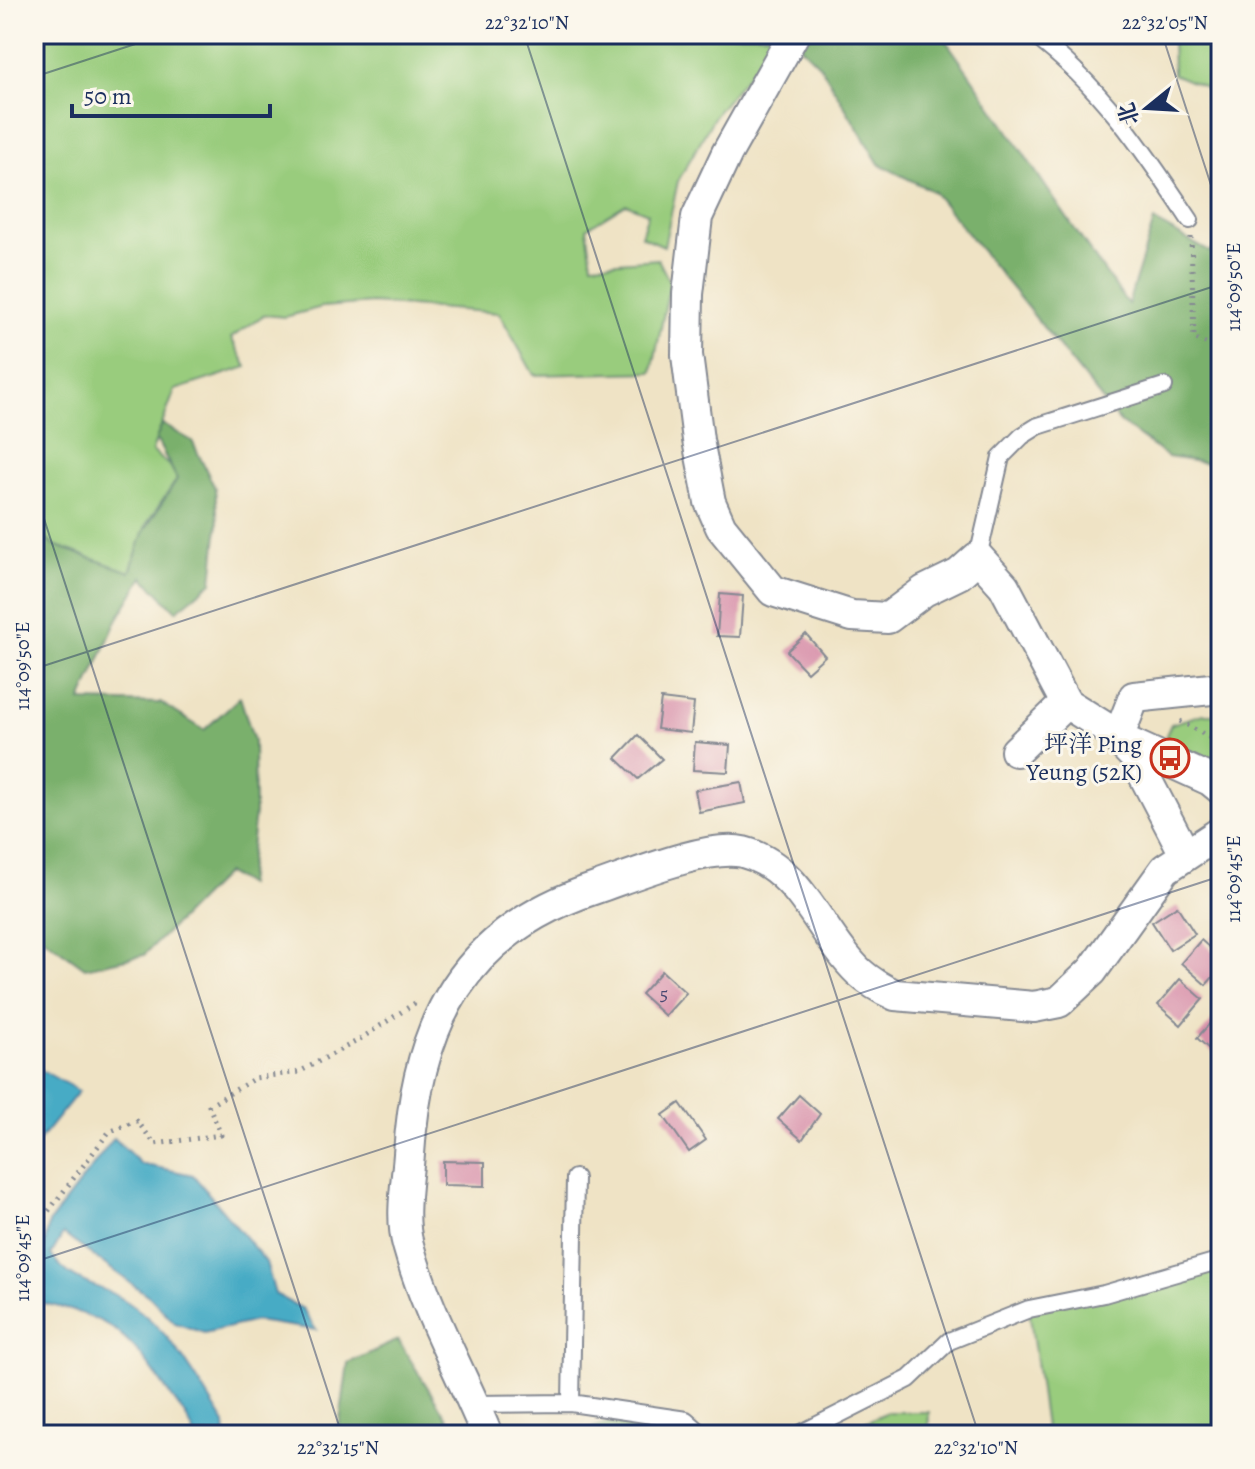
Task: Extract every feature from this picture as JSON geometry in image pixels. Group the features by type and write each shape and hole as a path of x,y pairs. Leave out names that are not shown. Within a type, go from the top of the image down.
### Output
{"street":[{"path":"794,34 727,153 697,217 688,294 687,355 710,502 721,527 773,591 852,616 888,618 924,591 959,574 978,557 1004,586 1066,703 1118,738 1210,780 1221,789"},
{"path":"1118,738 1134,697 1221,688"},
{"path":"1016,751 1066,703"},
{"path":"1118,738 1134,756 1185,854"},
{"path":"487,1435 425,1297 406,1241 411,1123 422,1057 437,1016 456,987 490,947 552,905 694,856 742,852 769,865 796,888 858,970 878,986 895,995 1034,1007 1059,1002 1092,971 1165,869 1221,832"}],"lane":[{"path":"1032,34 1049,46 1128,127 1190,220"},
{"path":"978,557 1001,457 1022,436 1038,426 1164,386"},
{"path":"571,1403 575,1178"},
{"path":"798,1435 909,1379 949,1341 1029,1309 1104,1294 1221,1260"},
{"path":"474,1404 571,1403 686,1420 703,1435"}],"path":[{"path":"34,44 57,34"},
{"path":"1190,220 1194,338 1221,350"},
{"path":"1163,694 1172,713 1181,722 1221,744"},
{"path":"34,1230 109,1132 137,1121 155,1144 221,1135 209,1106 255,1078 299,1072 357,1041 403,1009 456,987"}],"green space":[{"path":"34,34 773,34 771,47 717,112 678,181 664,246 641,236 648,213 626,204 587,228 592,264 658,259 670,283 652,372 534,375 499,313 372,303 322,307 285,317 264,315 231,338 247,367 175,390 152,451 180,475 146,525 130,573 61,551 34,527"},
{"path":"797,34 941,34 1128,304 1154,221 1210,252 1221,242 1221,465 1168,457 1120,422 934,192 879,164 821,67 792,38"},
{"path":"1172,34 1221,34 1221,109 1204,87 1173,74"},
{"path":"162,424 192,441 215,488 218,524 212,582 176,611 143,577 117,620 81,701 161,703 204,730 240,697 254,741 255,813 247,885 226,873 144,955 85,968 34,931 34,527 54,545 130,572 143,533 177,479 156,439"},
{"path":"1203,714 1221,714 1221,773 1169,744 1166,735 1171,724"},
{"path":"1221,1263 1221,1435 1046,1435 1029,1309"},
{"path":"398,1340 448,1420 417,1435 338,1435 348,1363"},
{"path":"887,1412 929,1412 928,1435 838,1435"},
{"path":"608,1423 678,1428 685,1435 570,1435"}],"water":[{"path":"34,1066 79,1091 34,1147"},
{"path":"114,1138 141,1164 193,1175 266,1262 275,1294 303,1309 316,1330 256,1321 204,1333 175,1323 150,1297 63,1234 51,1255 70,1274 118,1296 159,1328 183,1358 225,1424 226,1435 194,1435 187,1418 153,1370 113,1329 81,1313 34,1301 34,1249 44,1248 49,1223"}],"building":[{"path":"720,594 743,596 740,637 717,636"},
{"path":"806,634 825,656 807,672 787,651"},
{"path":"661,699 694,703 691,733 657,729"},
{"path":"638,735 662,759 638,779 616,758"},
{"path":"695,742 730,745 728,772 693,770"},
{"path":"741,782 745,803 699,812 695,790"},
{"path":"1177,906 1195,934 1170,950 1152,922"},
{"path":"1221,927 1221,948 1211,939"},
{"path":"1201,940 1221,958 1221,968 1206,985 1181,963"},
{"path":"662,971 686,993 665,1016 641,994"},
{"path":"1180,979 1203,999 1181,1025 1158,1005"},
{"path":"1219,1013 1221,1015 1219,1058 1197,1038"},
{"path":"799,1095 820,1114 802,1140 778,1119"},
{"path":"680,1103 706,1140 689,1152 663,1115"},
{"path":"443,1161 485,1162 485,1186 443,1185"}],"place":[{"name":"坪洋 Ping Yeung (52K)","path":"1170,758"}]}
